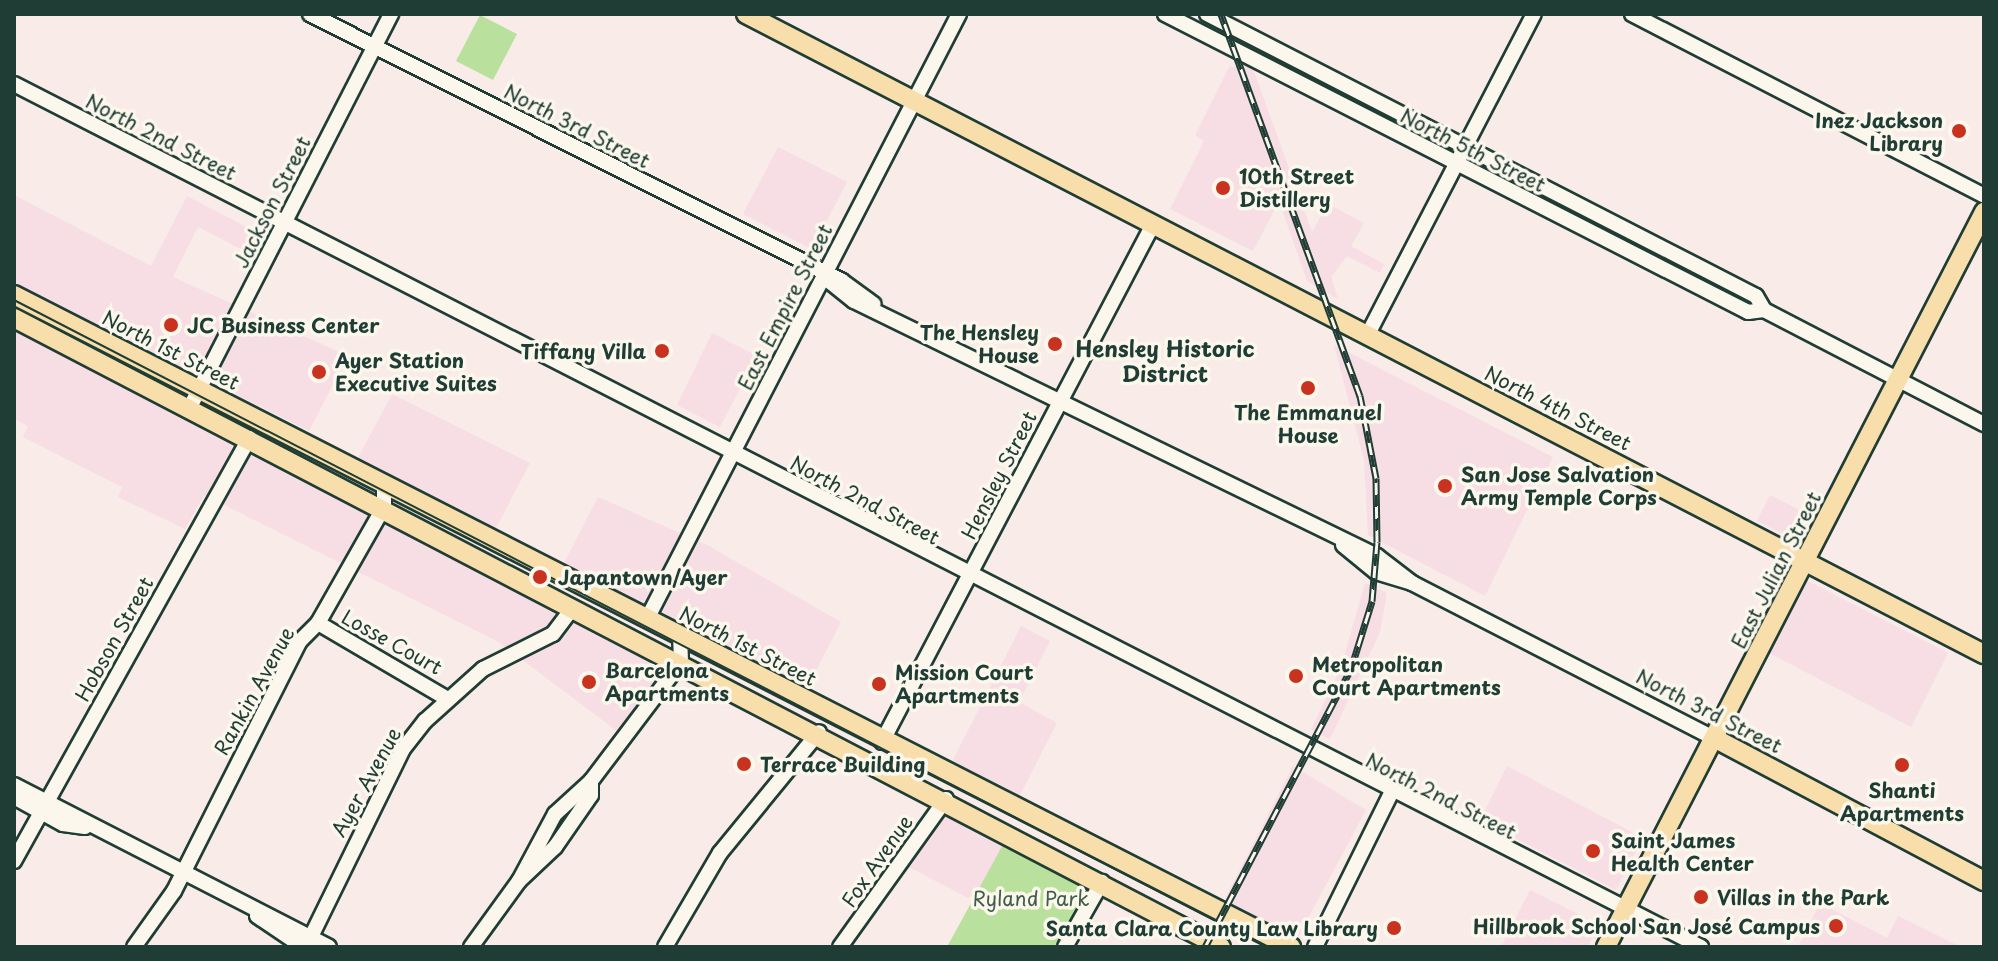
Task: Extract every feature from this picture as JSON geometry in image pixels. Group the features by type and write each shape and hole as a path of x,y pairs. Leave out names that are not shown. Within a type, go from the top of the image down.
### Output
{"main road":[{"name":"North 4th Street","path":"746,14 1151,228 1368,334 1984,654"},
{"name":"East Julian Street","path":"1606,947 1984,212"},
{"name":"North 1st Street","path":"14,295 882,742 1291,947"},
{"path":"14,318 384,507 572,609 819,732 1221,947"},
{"name":"North 3rd Street","path":"1714,738 1984,881"}],"street":[{"name":"North 3rd Street","path":"310,14 824,277 857,289 877,307 1343,545 1376,572 1412,583 1714,738"},
{"name":"Jackson Street","path":"189,409 391,14"},
{"name":"East Empire Street","path":"647,619 959,14"},
{"name":"North 5th Street","path":"1165,14 1748,312 1764,310"},
{"name":"North 5th Street","path":"1207,14 1756,296 1764,310 1984,424"},
{"path":"1368,334 1454,163 1534,14"},
{"path":"1632,14 1984,196"},
{"name":"North 2nd Street","path":"14,84 1391,793 1701,947"},
{"name":"Hensley Street","path":"882,742 1151,228"},
{"name":"Hobson Street","path":"14,861 249,438"},
{"name":"Rankin Avenue","path":"139,945 179,876 299,642 318,623 384,507 384,485"},
{"name":"Ayer Avenue","path":"305,943 403,749 446,698 553,634 572,609"},
{"name":"Losse Court","path":"318,623 446,698"},
{"path":"471,947 519,881 555,847 591,795 591,781 681,662 680,636"},
{"path":"665,947 720,853 819,732"},
{"path":"14,785 43,806"},
{"path":"1315,947 1391,793"},
{"path":"14,797 43,806 86,827 305,943 329,947"},
{"name":"Fox Avenue","path":"840,947 946,799"},
{"path":"1065,947 1102,882"}],"shaded area":[{"path":"1252,66 1312,232 1328,204 1364,223 1351,246 1384,264 1380,273 1347,256 1331,277 1338,299 1307,281 1279,201 1253,251 1170,209 1204,141 1195,135 1229,67"},
{"path":"778,147 847,182 812,249 743,214"},
{"path":"14,195 151,266 187,196 256,232 245,251 198,227 173,277 348,356 309,431 14,283"},
{"path":"14,323 667,662 617,731 497,641 204,495 185,529 118,497 122,487 23,437 28,426 14,419"},
{"path":"712,333 757,356 720,427 677,405"},
{"path":"1334,345 1553,457 1485,596 1368,535 1364,460"},
{"path":"392,394 530,463 495,530 358,458"},
{"path":"1770,495 1812,516 1799,542 1757,521"},
{"path":"598,497 709,546 841,622 806,690 563,565"},
{"path":"1806,580 1948,653 1911,727 1769,653"},
{"path":"1365,583 1387,593 1380,632 1330,739 1311,730 1341,667"},
{"path":"1021,626 1050,641 1019,702 1057,723 1019,797 951,764"},
{"path":"1293,766 1366,810 1297,939 1222,905"},
{"path":"1507,766 1643,838 1616,890 1480,820"},
{"path":"950,806 1005,841 974,901 907,866"},
{"path":"1530,890 1590,920 1595,930 1588,947 1501,947"},
{"name":"Hillbrook School San José Campus","path":"1820,903 1887,938 1898,916 1961,947 1798,947"}],"green space":[{"path":"480,15 517,34 493,80 456,61"},
{"name":"Ryland Park","path":"1012,828 1098,877 1059,947 947,947"}],"tram line":[{"path":"14,300 1266,947"}],"railway":[{"path":"1205,947 1351,669 1372,601 1377,542 1376,478 1360,396 1221,14"}],"place":[{"name":"Inez Jackson Library","path":"1959,131"},
{"name":"10th Street Distillery","path":"1223,188"},
{"name":"JC Business Center","path":"171,325"},
{"name":"The Hensley House","path":"1055,344"},
{"name":"Tiffany Villa","path":"662,351"},
{"name":"Ayer Station Executive Suites","path":"319,372"},
{"name":"The Emmanuel House","path":"1308,388"},
{"name":"San Jose Salvation Army Temple Corps","path":"1445,486"},
{"name":"Japantown/Ayer","path":"540,577"},
{"name":"Metropolitan Court Apartments","path":"1296,676"},
{"name":"Barcelona Apartments","path":"589,682"},
{"name":"Mission Court Apartments","path":"879,684"},
{"name":"Terrace Building","path":"744,764"},
{"name":"Shanti Apartments","path":"1902,765"},
{"name":"Saint James Health Center","path":"1593,851"},
{"name":"Villas in the Park","path":"1701,897"},
{"name":"Hillbrook School San José Campus","path":"1836,926"},
{"name":"Santa Clara County Law Library","path":"1394,928"}],"district":[{"name":"Hensley Historic District","path":"1165,360"}]}
